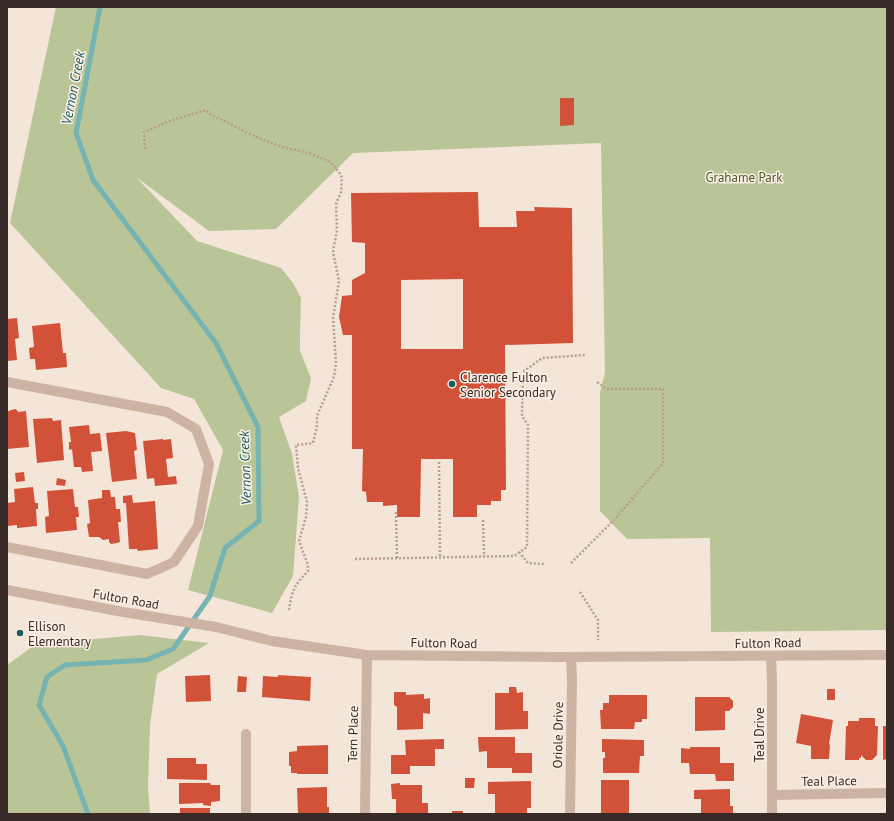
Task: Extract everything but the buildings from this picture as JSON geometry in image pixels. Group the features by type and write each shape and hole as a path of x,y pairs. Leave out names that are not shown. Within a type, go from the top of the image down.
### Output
{"street":[{"path":"7,382 167,412 196,429 209,464 198,526 174,562 147,574 7,547"},
{"name":"Fulton Road","path":"7,590 123,612 216,627 272,641 367,655 571,657 887,654"},
{"name":"Tern Place","path":"366,814 367,655"},
{"name":"Teal Drive","path":"771,656 772,814"},
{"name":"Oriole Drive","path":"570,814 571,657"},
{"path":"246,734 246,814"},
{"name":"Teal Place","path":"772,796 887,793"}],"path":[{"path":"145,149 144,132 172,120 206,110 210,114 256,137 309,153 330,162 342,178 341,192 336,204 337,230 333,252 339,281 333,318 336,363 334,377 317,416 312,443 296,445 298,468 306,502 306,517 300,541 308,565 308,571 296,585 291,596 289,610"},
{"path":"355,559 514,556 527,547 528,425 522,416 522,372 542,358 585,355"},
{"path":"571,563 615,519 663,463 662,389 607,389 597,382"},
{"path":"439,462 440,558"},
{"path":"396,512 397,558"},
{"path":"483,520 484,557"},
{"path":"519,552 528,563 544,564"},
{"path":"580,592 598,620 598,640"}],"green space":[{"name":"Grahame Park","path":"56,7 887,7 887,630 711,632 710,538 627,539 600,511 600,392 605,373 601,143 353,153 276,229 209,231 136,177 197,241 281,268 293,283 301,298 300,351 311,378 306,401 279,417 292,454 299,497 293,576 272,613 188,590 223,450 194,399 161,388 10,223"},
{"path":"140,635 209,643 157,674 150,725 148,787 150,814 7,814 7,665 36,644"}],"waterway":[{"name":"Vernon Creek","path":"88,814 63,746 39,705 47,677 65,665 146,660 173,649 210,596 225,548 259,521 258,427 216,343 93,180 76,133 100,7"}],"place":[{"name":"Clarence Fulton Senior Secondary","path":"452,384"},
{"name":"Ellison Elementary","path":"20,633"}]}
